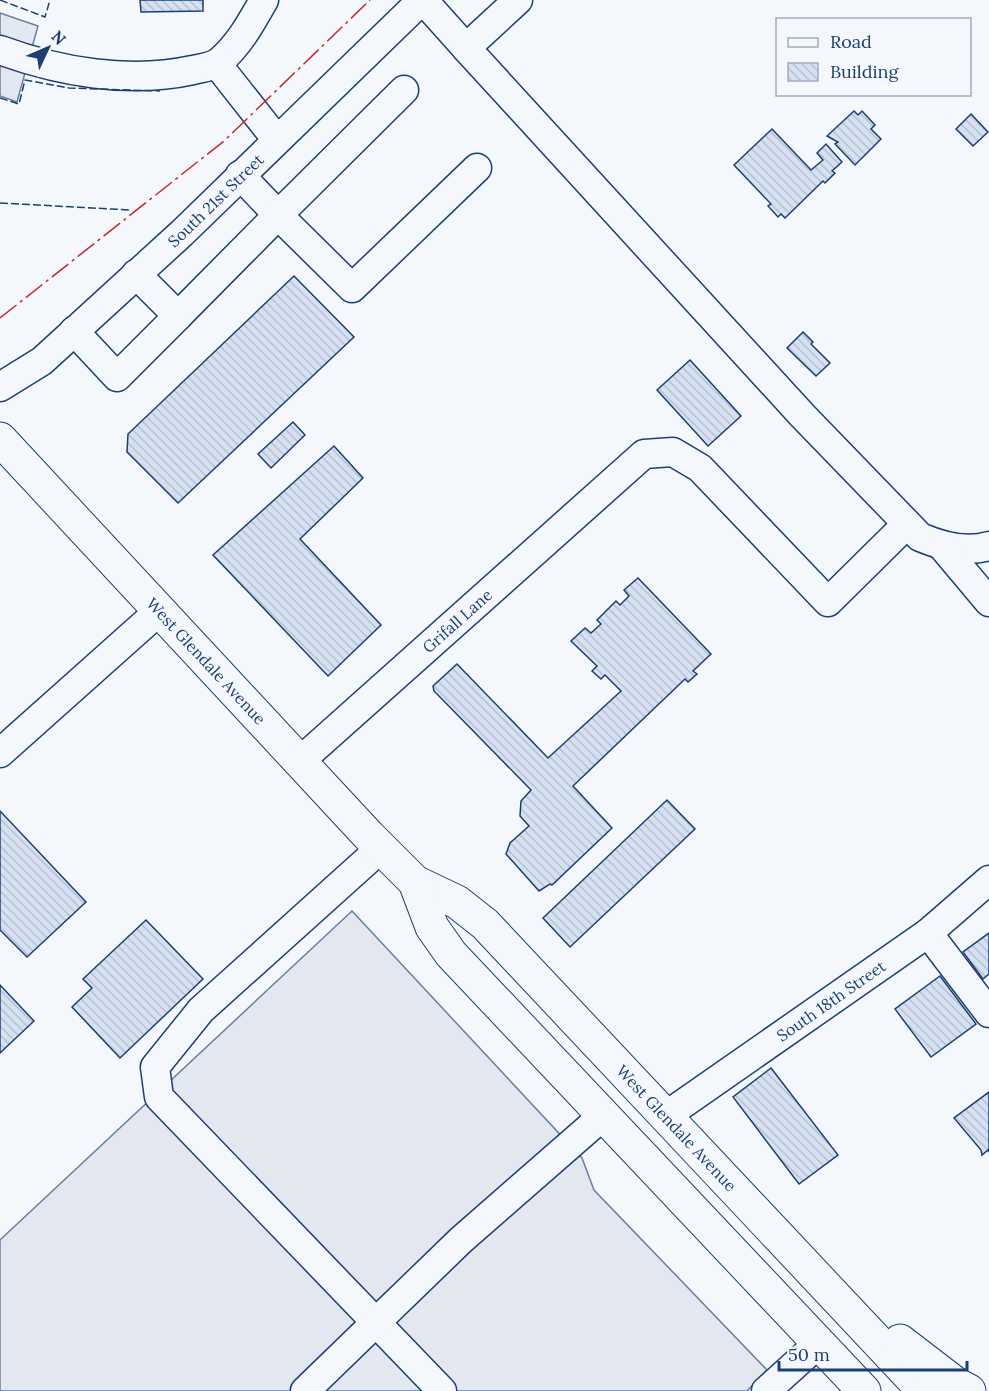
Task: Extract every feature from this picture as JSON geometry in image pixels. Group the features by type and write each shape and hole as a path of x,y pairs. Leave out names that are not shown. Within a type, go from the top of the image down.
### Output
{"main road":[{"name":"West Glendale Avenue","path":"0,439 158,612 381,848 415,882 458,902 485,924 924,1391"},
{"name":"West Glendale Avenue","path":"415,882 432,927 451,954 864,1391"},
{"path":"821,1279 956,1384 969,1391"},
{"path":"821,1345 852,1391"}],"street":[{"path":"0,50 38,64 81,72 164,76 217,64 242,39 264,0"},
{"path":"423,0 802,415 920,537 942,546 979,549 989,546"},
{"name":"South 21st Street","path":"0,387 42,361 278,140 423,0"},
{"path":"466,48 518,0"},
{"path":"217,64 278,140"},
{"path":"74,331 117,377 404,90"},
{"path":"240,175 352,288 477,168"},
{"path":"136,274 178,315"},
{"name":"Grifall Lane","path":"299,762 644,454 673,452 700,468 828,602 907,524"},
{"path":"942,546 989,602"},
{"path":"0,753 158,612"},
{"path":"381,848 201,1010 155,1067 159,1098 442,1391"},
{"name":"South 18th Street","path":"667,1115 928,933 989,880"},
{"path":"928,933 989,1013"},
{"path":"305,1391 461,1240 604,1115"},
{"path":"766,1391 821,1345"}],"shaded area":[{"path":"0,13 38,26 17,102 0,96"},
{"path":"352,911 582,1158 594,1190 767,1370 747,1391 0,1391 0,1240"}],"building":[{"path":"140,0 203,0 203,11 141,12"},
{"path":"854,111 858,115 862,111 875,125 871,129 881,139 855,165 835,144 838,142 827,136"},
{"path":"971,114 988,132 973,146 956,129"},
{"path":"772,129 811,170 823,160 817,153 826,144 842,162 832,171 835,173 825,183 823,181 785,218 781,214 778,217 768,206 771,204 734,165"},
{"path":"294,276 354,337 178,503 127,452 128,434"},
{"path":"803,332 813,342 811,344 830,363 816,376 787,348"},
{"path":"690,360 741,416 708,446 657,390"},
{"path":"293,422 305,435 271,468 258,454"},
{"path":"334,446 363,478 300,539 381,625 328,676 213,555"},
{"path":"638,578 711,654 693,671 697,674 688,682 685,679 573,786 612,828 552,885 539,891 506,854 510,843 529,826 520,816 521,801 531,790 434,691 433,686 457,664 548,758 621,691 605,675 601,679 592,671 597,666 571,641 585,628 591,633 601,624 597,620 616,601 620,605 629,596 624,590"},
{"path":"667,800 695,829 570,947 543,918"},
{"path":"0,811 86,902 27,957 0,930"},
{"path":"146,920 203,979 120,1058 72,1007 92,988 83,979"},
{"path":"989,933 989,974 983,979 963,952"},
{"path":"940,976 976,1024 931,1057 895,1009"},
{"path":"0,985 34,1021 0,1053"},
{"path":"771,1068 838,1155 799,1184 733,1097"},
{"path":"989,1092 989,1152 988,1150 982,1155 981,1150 954,1118"}],"fence":[{"path":"0,0 45,17 50,0"},
{"path":"0,98 19,104 25,80 69,88 160,91"},
{"path":"0,203 130,210"}],"power":[{"path":"0,318 224,141 370,0"}]}
